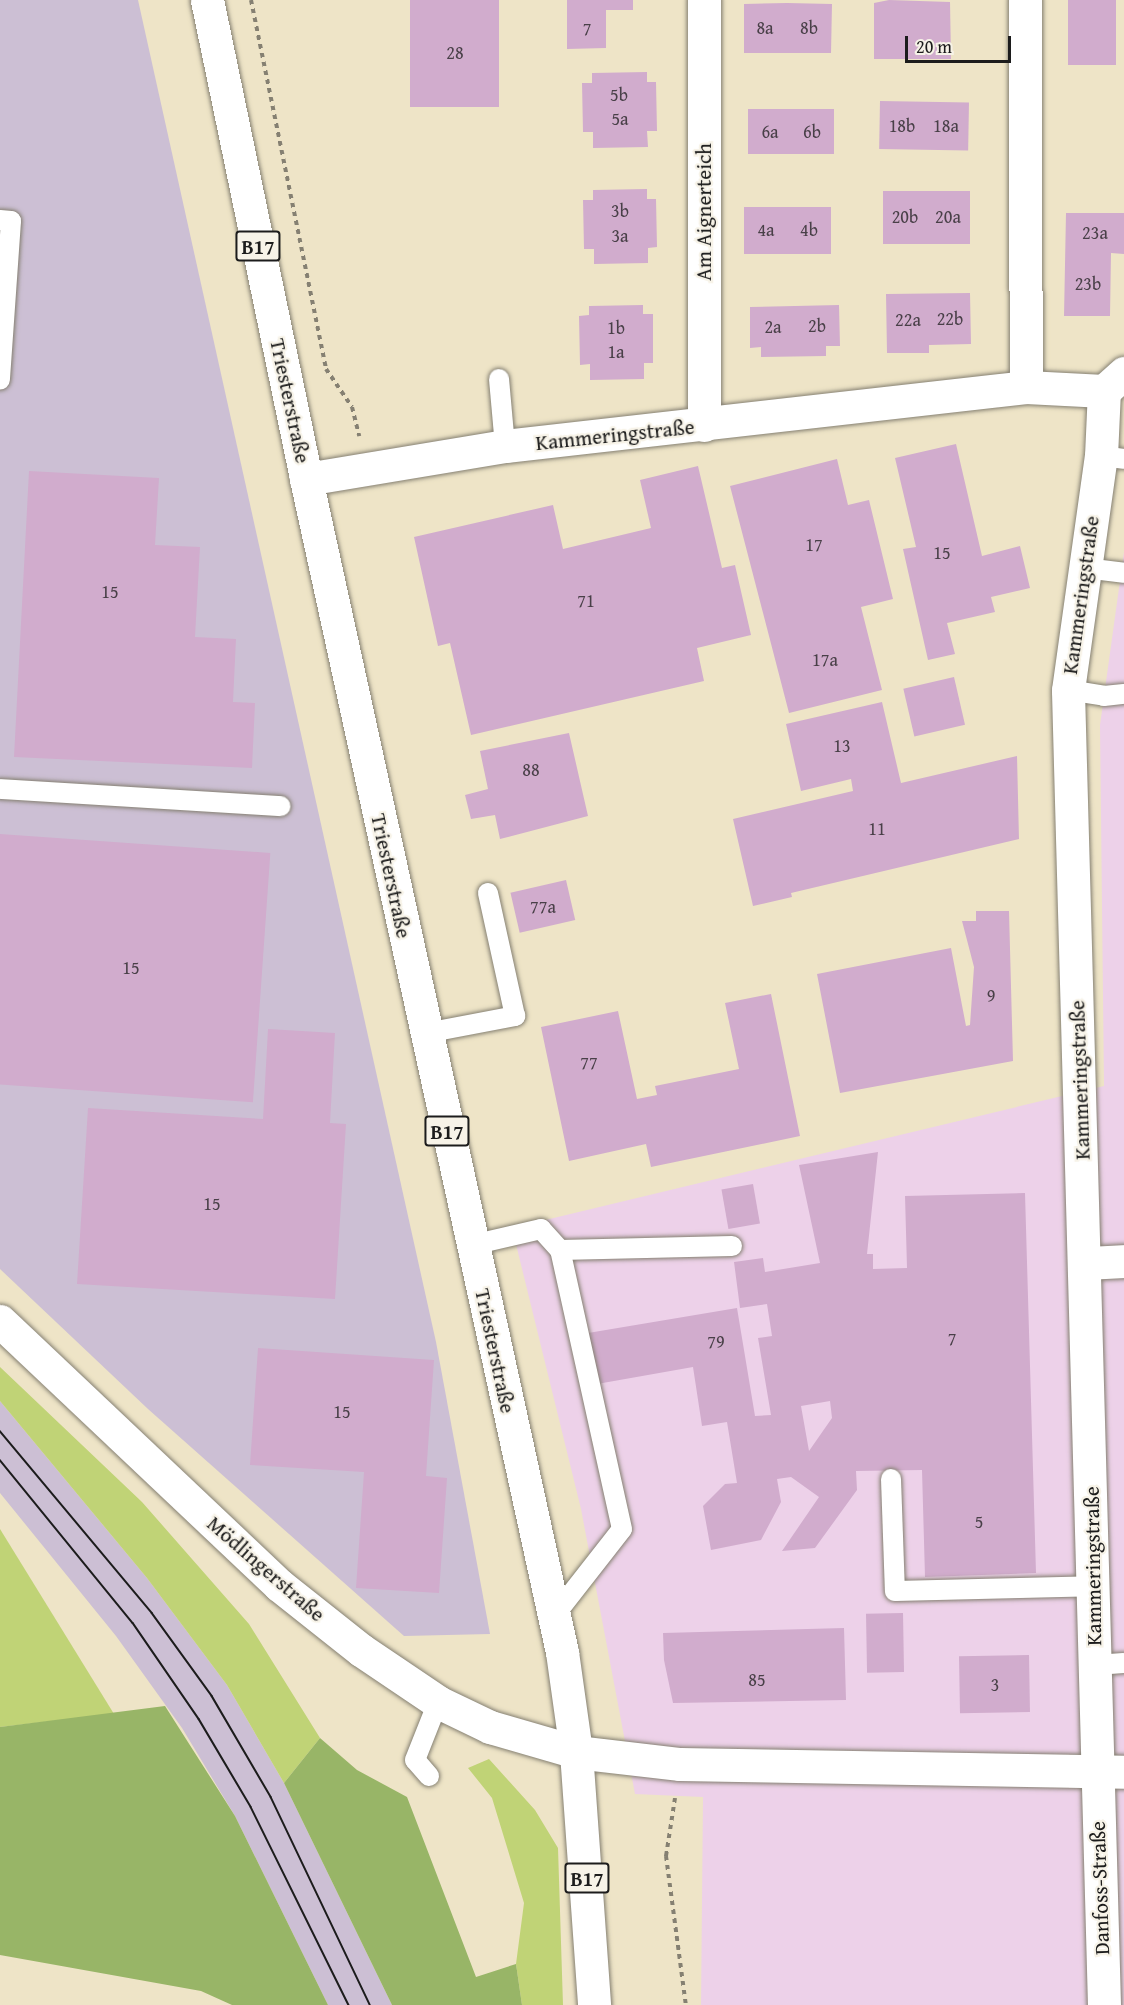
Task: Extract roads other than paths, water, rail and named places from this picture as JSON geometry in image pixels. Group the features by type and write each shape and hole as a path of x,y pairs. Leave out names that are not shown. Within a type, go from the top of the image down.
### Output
{"street":[{"name":"Triesterstraße","path":"207,0 306,479 554,1616 576,1752"},
{"name":"Am Aignerteich","path":"704,0 704,425"},
{"path":"1025,0 1026,387"},
{"name":"Kammeringstraße","path":"306,479 505,446 1026,387 1114,382 1112,457 1085,568 1068,690 1087,1263 1093,1586 1109,1664 1110,1771"},
{"path":"1087,1263 1124,1261"},
{"name":"Mödlingerstraße","path":"0,1321 279,1585 361,1650 438,1702 490,1727 576,1752"},
{"path":"576,1752 680,1764 1110,1771"},
{"name":"B17","path":"576,1752 594,2005"},
{"name":"Danfoss-Straße","path":"1104,2005 1110,1771"}],"lane":[{"path":"0,220 11,221 0,380"},
{"path":"499,379 505,446"},
{"path":"1085,568 1124,573"},
{"path":"1068,690 1104,696 1124,694"},
{"path":"0,789 280,806"},
{"path":"426,1033 515,1016 488,893"},
{"path":"472,1245 541,1229 560,1250 622,1529 554,1616"},
{"path":"560,1250 732,1246"},
{"path":"891,1479 895,1591 1093,1586"},
{"path":"429,1776 415,1760 438,1702"}],"tram line":[{"path":"0,1431 152,1613 212,1696 271,1797 370,2005"},
{"path":"0,1460 133,1623 199,1719 251,1807 349,2005"}]}
